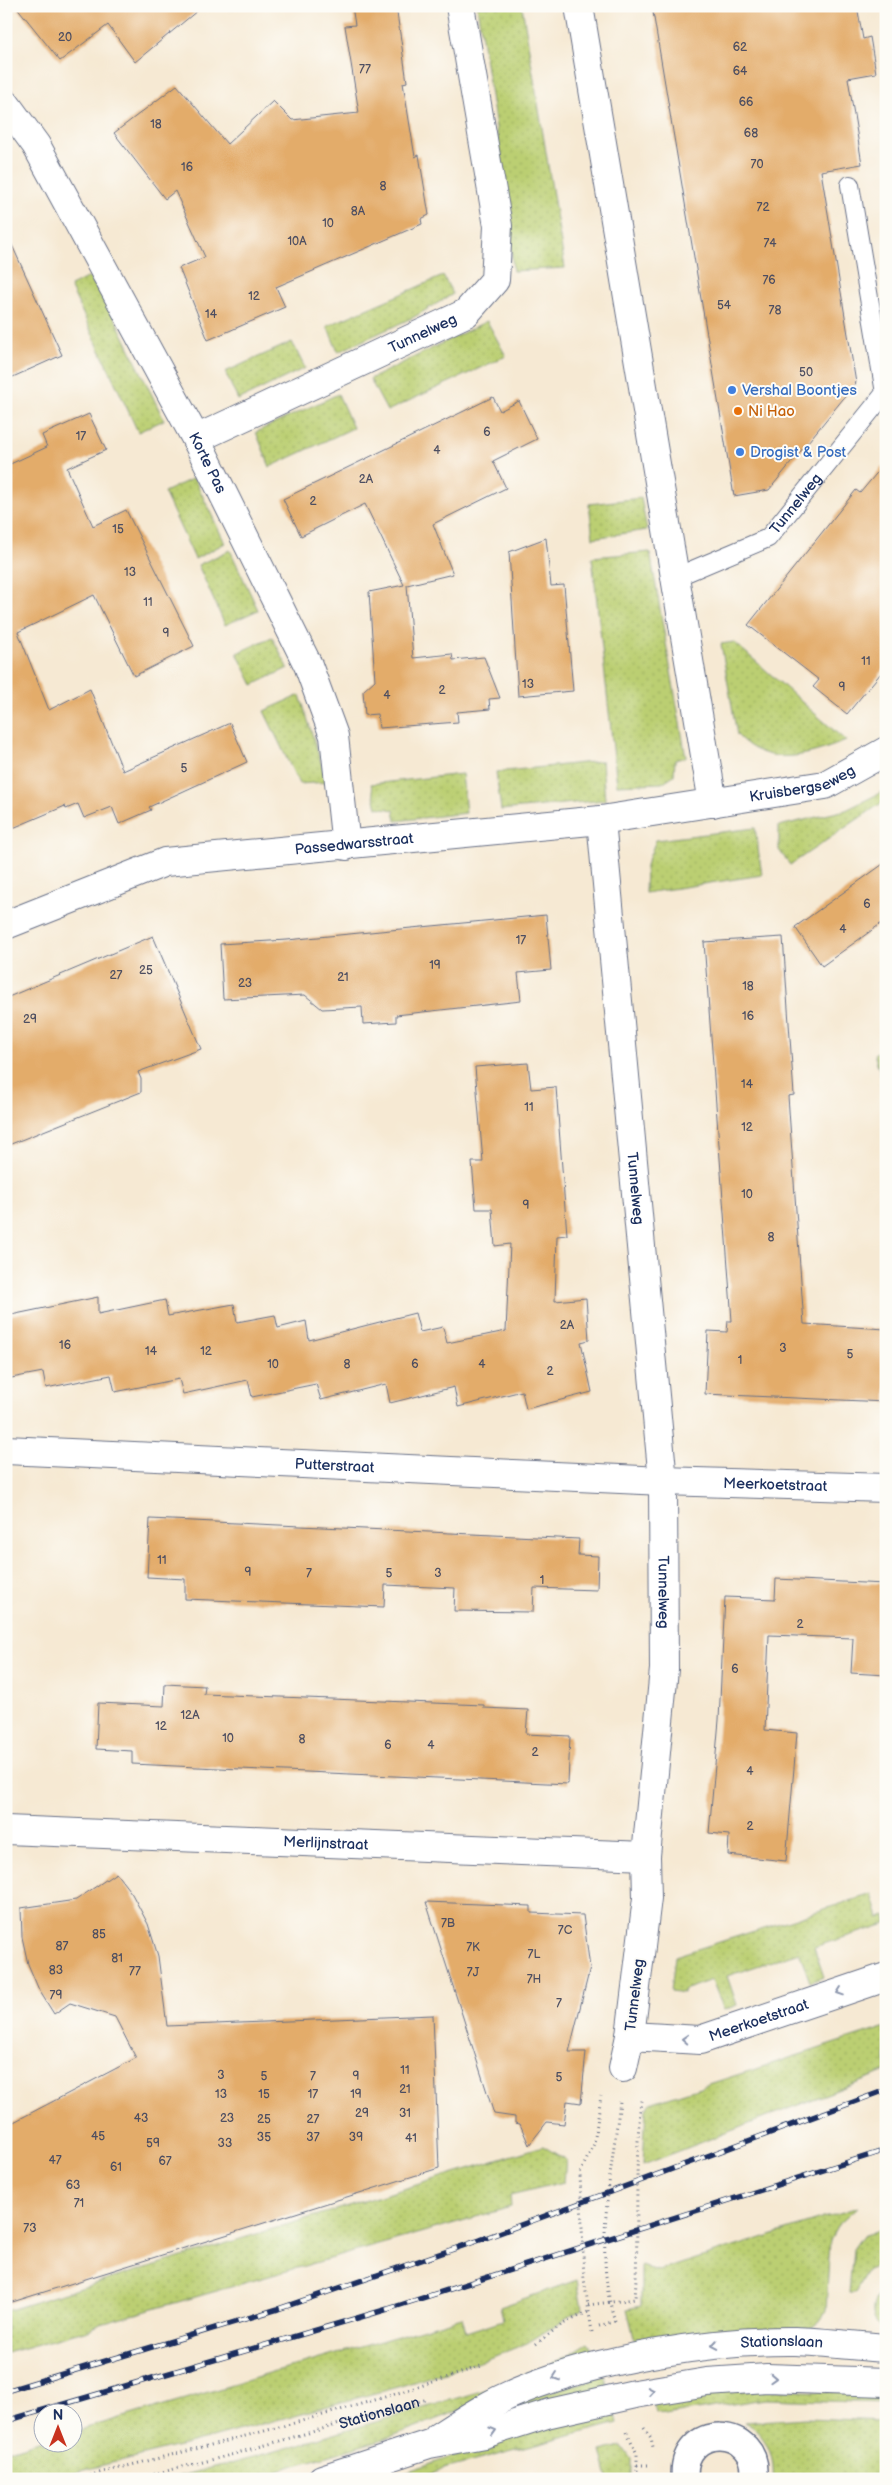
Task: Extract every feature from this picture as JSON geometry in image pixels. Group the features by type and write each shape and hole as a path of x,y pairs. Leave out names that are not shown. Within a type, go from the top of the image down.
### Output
{"street":[{"name":"Tunnelweg","path":"196,439 466,313 495,280 498,226 460,6"},
{"path":"579,6 713,802"},
{"name":"Korte Pas","path":"6,104 36,145 196,439 308,665 334,736 346,846"},
{"name":"Kruisbergseweg","path":"713,802 825,786 886,751"},
{"name":"Passedwarsstraat","path":"6,925 165,862 601,820 713,802"},
{"name":"Tunnelweg","path":"601,820 664,1481 664,1669 646,1856 647,1898 630,2036 623,2068"},
{"name":"Putterstraat","path":"6,1450 664,1481"},
{"name":"Meerkoetstraat","path":"664,1481 886,1488"},
{"name":"Merlijnstraat","path":"6,1830 646,1856"},
{"name":"Meerkoetstraat","path":"630,2036 700,2040 886,1977"},
{"name":"Stationslaan","path":"429,2444 474,2413 522,2389 563,2375 616,2362 724,2344 796,2341 886,2348"},
{"name":"Stationslaan","path":"322,2479 429,2444 484,2434 550,2413 616,2398 707,2382 758,2378 886,2382"},
{"path":"685,2479 685,2466 688,2455 696,2445 706,2438 718,2436 739,2442 747,2449 753,2460 754,2479"}],"lane":[{"name":"Tunnelweg","path":"676,577 768,538 885,393 850,185"}],"path":[{"path":"616,2362 615,2321 606,2288 606,2240 623,2068"},
{"path":"602,2089 594,2144 580,2173 584,2279 591,2330 616,2362"},
{"path":"588,2305 635,2299 638,2245 636,2169 641,2099 645,2093"},
{"path":"531,2347 572,2318 588,2312"},
{"path":"584,2332 615,2321"},
{"path":"75,2479 352,2406 493,2362"},
{"name":"Stationslaan","path":"134,2479 223,2457 432,2397"},
{"path":"616,2398 629,2438 637,2454 637,2479"}],"green space":[{"path":"477,6 522,6 565,268 513,271 508,204"},
{"path":"443,276 453,294 414,317 338,352 327,326"},
{"path":"89,277 111,310 164,420 138,432 70,286"},
{"path":"487,321 506,356 387,411 370,379"},
{"path":"292,342 305,368 238,400 225,372"},
{"path":"338,394 353,428 270,467 256,432"},
{"path":"194,478 225,543 195,559 164,492"},
{"path":"641,498 647,530 593,538 589,504"},
{"path":"230,550 258,610 225,625 198,565"},
{"path":"650,552 686,757 675,760 674,775 662,783 617,785 592,557"},
{"path":"272,637 288,668 253,685 237,653"},
{"path":"734,642 846,741 803,755 789,756 775,756 749,746 737,735 721,644"},
{"path":"300,695 327,782 299,784 264,711"},
{"path":"602,761 605,800 501,810 496,772"},
{"path":"462,774 466,813 396,821 394,810 377,807 371,784"},
{"path":"886,790 886,800 790,865 779,850 779,826 846,810"},
{"path":"755,828 762,875 645,893 646,865 656,840"},
{"path":"886,1046 886,1090 874,1054"},
{"path":"872,1894 879,1918 886,1916 886,1924 814,1947 824,1977 810,1982 799,1952 727,1976 737,2005 724,2010 712,1980 683,1990 683,1993 671,1991 675,1956"},
{"path":"886,2027 886,2071 643,2165 646,2109 650,2103"},
{"path":"543,2146 566,2160 564,2182 510,2195 511,2207 6,2353 6,2311"},
{"path":"858,2207 838,2225 830,2240 826,2310 820,2322 809,2330 637,2349 627,2309 641,2306 641,2266 659,2271"},
{"path":"886,2226 886,2260 868,2269 855,2292 849,2292 853,2249 863,2235"},
{"path":"577,2280 582,2309 527,2343 495,2356 401,2386 211,2438 48,2479 6,2479 6,2451 32,2443 32,2452 82,2452 82,2429 462,2317 466,2332 503,2320 500,2307"},
{"path":"886,2286 886,2334 876,2323 873,2310 876,2297"},
{"path":"588,2343 599,2357 387,2438 249,2479 168,2479 273,2452 495,2387 558,2361"},
{"path":"605,2376 608,2390 488,2422 527,2398"},
{"path":"716,2389 886,2393 886,2403 765,2399 665,2415 655,2412 652,2401"},
{"path":"614,2408 618,2423 407,2479 389,2479 526,2430"},
{"path":"806,2418 886,2421 886,2479 773,2479 772,2461 767,2445 751,2426 743,2422"},
{"path":"622,2446 631,2459 631,2479 608,2479 601,2451"}],"building":[{"path":"16,6 203,6 135,62 108,25 60,61"},
{"path":"352,6 396,6 407,82 403,83 415,157 419,155 429,215 421,219 422,224 276,287 285,307 208,340 179,268 205,257 175,191 165,199 114,133 177,85 227,144 273,101 292,120 359,113 345,26 355,25"},
{"path":"652,6 857,6 863,39 870,37 876,73 848,78 862,164 821,171 856,383 769,490 734,496"},
{"path":"6,232 62,355 6,380"},
{"path":"493,397 500,411 519,401 537,439 493,461 506,488 433,524 453,574 407,585 413,658 452,654 453,660 484,657 500,698 489,699 490,709 457,712 458,722 379,728 377,714 365,715 363,691 375,680 369,592 404,585 365,504 301,536 283,499"},
{"path":"89,414 106,450 67,468 93,526 126,510 194,646 134,676 94,595 18,632 49,710 90,689 123,771 230,723 247,762 149,807 151,810 119,824 112,807 84,818 78,804 66,809 65,806 6,831 6,466 47,447 42,435"},
{"path":"886,462 886,667 847,714 813,687 819,680 748,625 856,490 860,493"},
{"path":"546,538 551,586 564,585 573,691 518,696 509,552"},
{"path":"886,862 886,920 822,966 795,927"},
{"path":"546,915 551,970 518,973 521,1001 396,1015 396,1022 363,1024 362,1007 322,1009 305,995 223,999 220,944 287,940"},
{"path":"153,936 201,1049 138,1072 141,1079 141,1092 6,1146 6,998"},
{"path":"783,937 794,1095 788,1096 804,1324 886,1329 886,1402 705,1394 708,1331 727,1332 728,1321 732,1321 704,942"},
{"path":"528,1063 531,1089 556,1087 567,1235 557,1236 555,1301 586,1298 589,1340 581,1342 592,1392 526,1409 522,1391 458,1407 454,1387 390,1403 386,1384 321,1400 316,1384 252,1397 248,1380 183,1394 179,1379 115,1392 111,1375 46,1388 43,1372 6,1379 6,1316 98,1297 98,1314 165,1300 168,1316 234,1304 237,1322 275,1315 278,1328 306,1321 309,1340 415,1313 420,1332 443,1327 447,1343 506,1331 510,1244 495,1246 492,1209 476,1209 472,1162 483,1162 475,1067"},
{"path":"150,1519 579,1539 578,1555 598,1556 597,1590 534,1588 533,1612 454,1611 455,1588 385,1585 384,1607 185,1599 185,1579 147,1577"},
{"path":"776,1579 886,1584 886,1675 851,1673 853,1638 769,1635 765,1730 797,1733 786,1861 728,1855 729,1835 709,1833 719,1720 725,1597 775,1599"},
{"path":"165,1684 205,1686 204,1694 484,1705 484,1708 528,1710 526,1734 570,1736 568,1784 132,1764 132,1751 96,1749 98,1703 164,1706"},
{"path":"116,1873 132,1894 148,1924 158,1956 167,2026 433,2015 439,2168 6,2304 6,2126 136,2058 115,2017 70,2003 54,2014 39,1990 28,1964 22,1937 21,1908 76,1900"},
{"path":"426,1902 531,1906 531,1913 583,1915 590,1968 569,2052 586,2052 581,2103 567,2101 564,2124 547,2122 529,2145 520,2124 515,2123 515,2117 494,2114"}],"railway":[{"path":"6,2391 278,2309 480,2240 886,2090"},
{"path":"6,2421 388,2309 886,2150"}],"place":[{"name":"Vershal Boontjes","path":"732,390"},
{"name":"Ni Hao","path":"738,411"},
{"name":"Drogist & Post","path":"740,452"}]}
